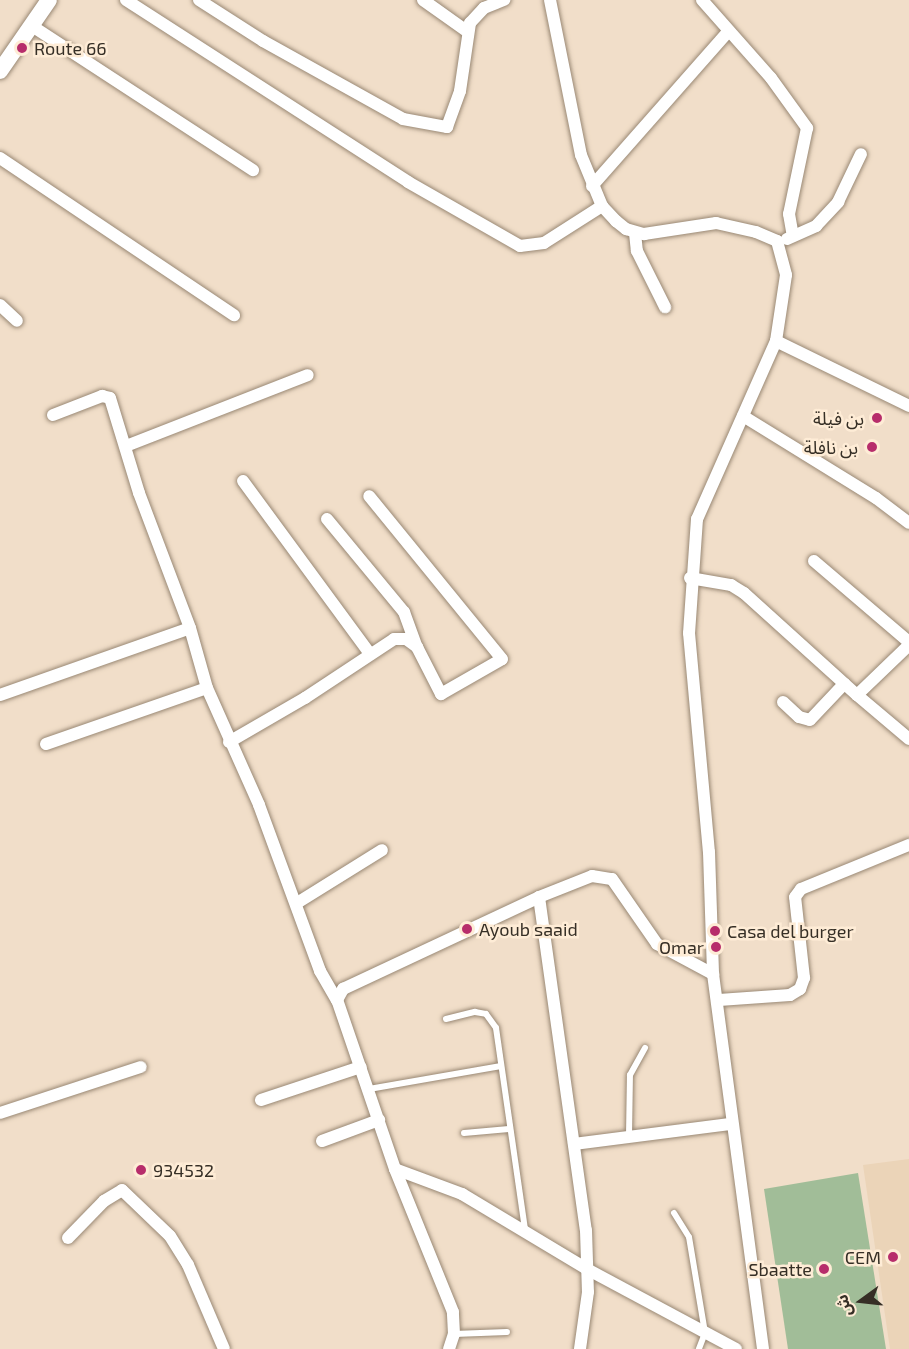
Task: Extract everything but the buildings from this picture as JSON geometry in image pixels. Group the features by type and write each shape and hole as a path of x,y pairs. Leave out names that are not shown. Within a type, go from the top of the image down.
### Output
{"main road":[{"path":"0,71 50,0"}],"street":[{"path":"126,0 408,182 520,246 544,243 602,206"},
{"path":"200,0 404,119 447,127 460,91 466,35 477,15 504,0"},
{"path":"423,0 466,35"},
{"path":"550,0 571,115 592,186 602,206 621,225 635,233 716,224 756,232 777,242 816,226 838,202 861,154"},
{"path":"702,0 771,78 807,128 789,214 793,236"},
{"path":"32,26 253,170"},
{"path":"592,186 728,32"},
{"path":"0,158 234,315"},
{"path":"635,233 637,251 665,308"},
{"path":"763,1349 730,1124 719,1000 713,974 709,852 689,633 690,578 697,519 776,341 786,284 777,242"},
{"path":"0,305 17,321"},
{"path":"776,341 909,406"},
{"path":"126,446 308,375"},
{"path":"53,415 108,396 126,446 139,493 190,628 207,688 297,903 320,971 337,1000 395,1169 448,1297 454,1334 449,1349"},
{"path":"743,416 876,498 909,523"},
{"path":"243,481 370,654"},
{"path":"327,519 404,612 417,647 441,694 502,659 369,496"},
{"path":"814,561 909,643 857,695"},
{"path":"690,578 731,585 744,592 844,684 909,739"},
{"path":"0,695 190,628"},
{"path":"229,742 304,698 393,639 406,639 417,647"},
{"path":"783,702 799,717 810,720 844,684"},
{"path":"46,744 207,688"},
{"path":"719,1000 790,995 800,989 804,978 795,897 801,889 909,845"},
{"path":"297,903 382,850"},
{"path":"337,1000 343,989 539,897 592,876 612,879 657,944 713,974"},
{"path":"539,897 574,1144 587,1269 580,1349"},
{"path":"0,1113 141,1067"},
{"path":"261,1100 361,1067"},
{"path":"322,1141 379,1120"},
{"path":"574,1144 730,1124"},
{"path":"395,1169 462,1194 525,1229 587,1269 736,1349"},
{"path":"68,1238 104,1201 122,1190 170,1236 188,1265 224,1349"}],"lane":[{"path":"446,1019 475,1012 486,1014 496,1028 525,1229"},
{"path":"629,1137 630,1075 645,1048"},
{"path":"369,1089 501,1066"},
{"path":"464,1132 509,1129"},
{"path":"675,1213 689,1237 705,1333 699,1349"},
{"path":"454,1334 507,1332"}],"shaded area":[{"name":"CEM","path":"909,1159 909,1349 890,1349 863,1165"}],"green space":[{"name":"Sbaatte","path":"858,1173 886,1349 788,1349 764,1189"}],"place":[{"name":"Route 66","path":"22,48"},
{"name":"بن فيلة","path":"877,418"},
{"name":"بن نافلة","path":"872,447"},
{"name":"Ayoub saaid","path":"467,929"},
{"name":"Casa del burger","path":"715,931"},
{"name":"Omar","path":"716,947"},
{"name":"934532","path":"141,1170"},
{"name":"CEM","path":"893,1257"},
{"name":"Sbaatte","path":"824,1269"}]}
